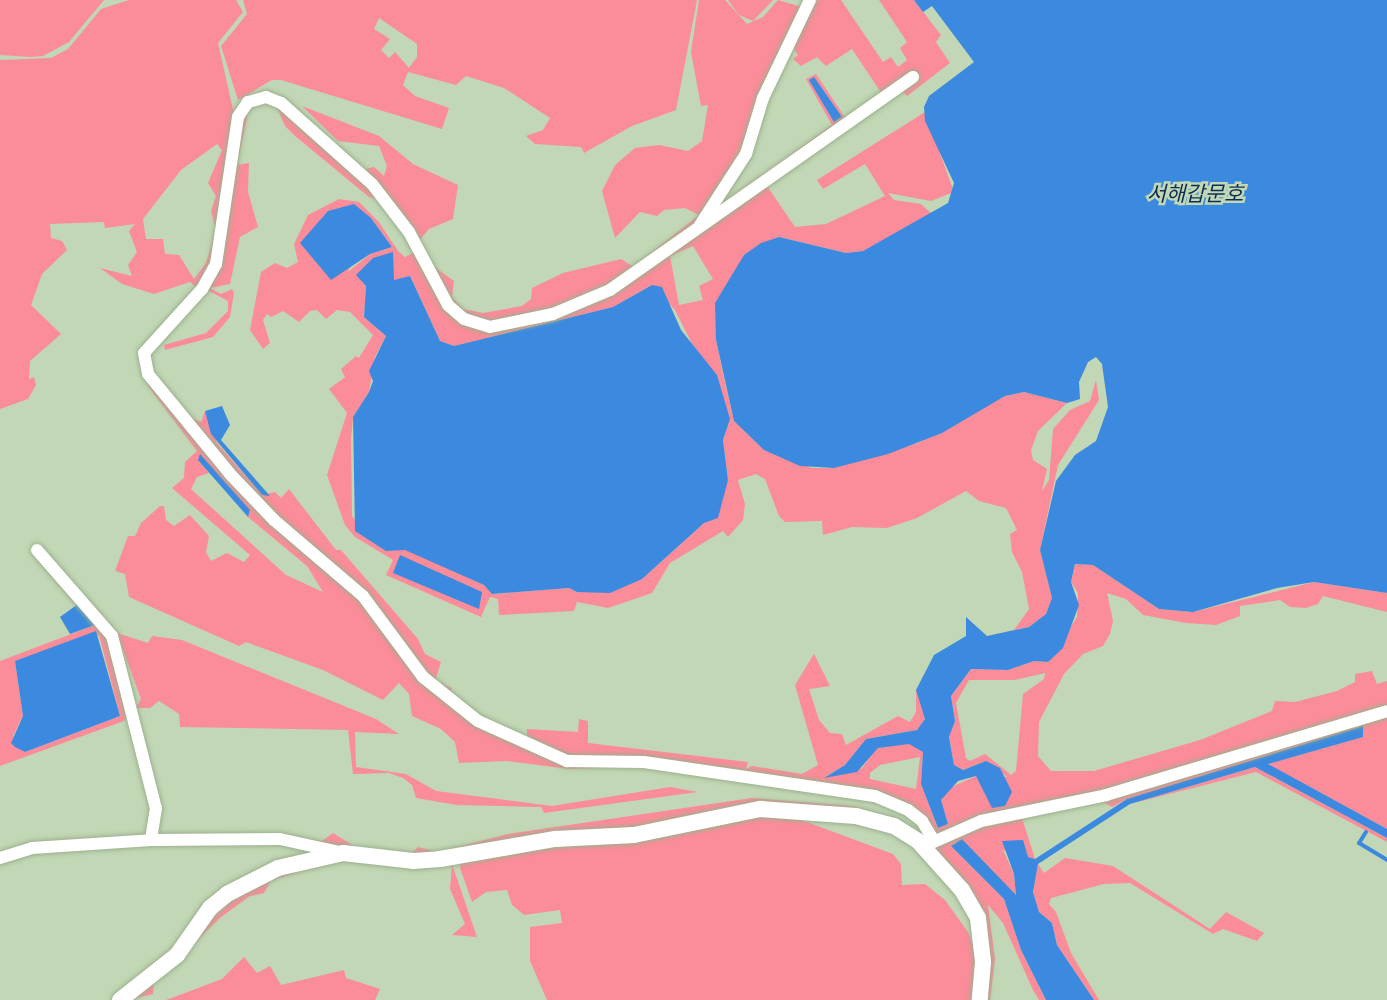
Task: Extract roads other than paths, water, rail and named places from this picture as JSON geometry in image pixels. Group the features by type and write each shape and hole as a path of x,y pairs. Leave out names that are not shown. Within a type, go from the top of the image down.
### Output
{"street":[{"path":"700,225 746,154 763,98 810,0"},
{"path":"913,76 627,279 580,305 525,322 477,325 448,305 409,232 372,184 281,103 257,99 248,102 238,117 216,264 202,289 152,340 145,364 158,389 250,496 363,596 423,677 478,722 567,761 644,762 875,796 908,810 922,821 929,843 962,890 978,918 983,962 980,1000"},
{"path":"38,550 112,636 156,808 151,840"},
{"path":"0,858 32,848 151,840 280,840 343,853 413,861 440,859 555,838 634,835 760,809 878,820 929,843 981,821 1106,795 1387,711"},
{"path":"120,1000 177,955 210,908 248,879 343,853"}],"water":[{"name":"서해갑문호","path":"914,0 1387,0 1387,593 1314,582 1277,588 1193,612 1159,609 1093,565 1075,564 1071,582 1079,605 1063,648 1048,662 1034,661 1008,670 971,669 951,696 955,721 949,737 954,765 963,770 986,761 1000,768 1012,792 1005,806 992,808 976,776 958,781 941,800 948,824 938,828 921,784 923,752 909,744 878,748 857,772 824,778 845,765 866,739 917,730 925,719 916,690 934,655 966,636 966,617 987,636 1029,627 1046,614 1052,598 1040,550 1056,481 1075,455 1096,441 1108,407 1102,364 1096,357 1088,362 1079,382 1080,399 1067,403 1024,392 1005,396 942,433 888,454 834,468 800,466 764,450 734,421 716,340 715,303 744,255 761,243 779,237 846,253 863,251 948,203 954,183 925,121 924,107 929,96 974,62 932,6 923,12"},
{"path":"814,77 842,117 834,122 809,80"},
{"path":"354,204 371,218 392,247 370,254 331,280 300,243 328,211"},
{"path":"393,252 394,280 410,276 440,341 454,346 613,307 652,285 662,287 681,330 717,375 730,419 723,440 728,480 718,518 704,523 642,579 610,593 577,592 569,588 492,594 484,585 405,550 386,551 355,531 353,417 369,392 373,381 369,371 386,336 364,317 366,286 356,275 373,258"},
{"path":"222,406 230,425 221,440 270,496 262,495 211,434 205,411"},
{"path":"200,454 250,510 248,517 198,460"},
{"path":"400,555 482,592 479,609 393,573"},
{"path":"78,604 95,625 70,634 60,617"},
{"path":"96,631 120,716 25,752 15,747 11,743 23,716 15,661"},
{"path":"1363,726 1363,737 1268,764 1387,829 1387,838 1255,767 1130,804 1038,864 1033,892 1039,912 1052,923 1057,945 1094,1000 1046,1000 1021,950 1004,899 951,846 962,839 1016,895 1014,874 1002,841 1023,840 1028,857 1035,859 1127,799"}],"waterway":[{"path":"1366,832 1359,843 1387,860"}]}
